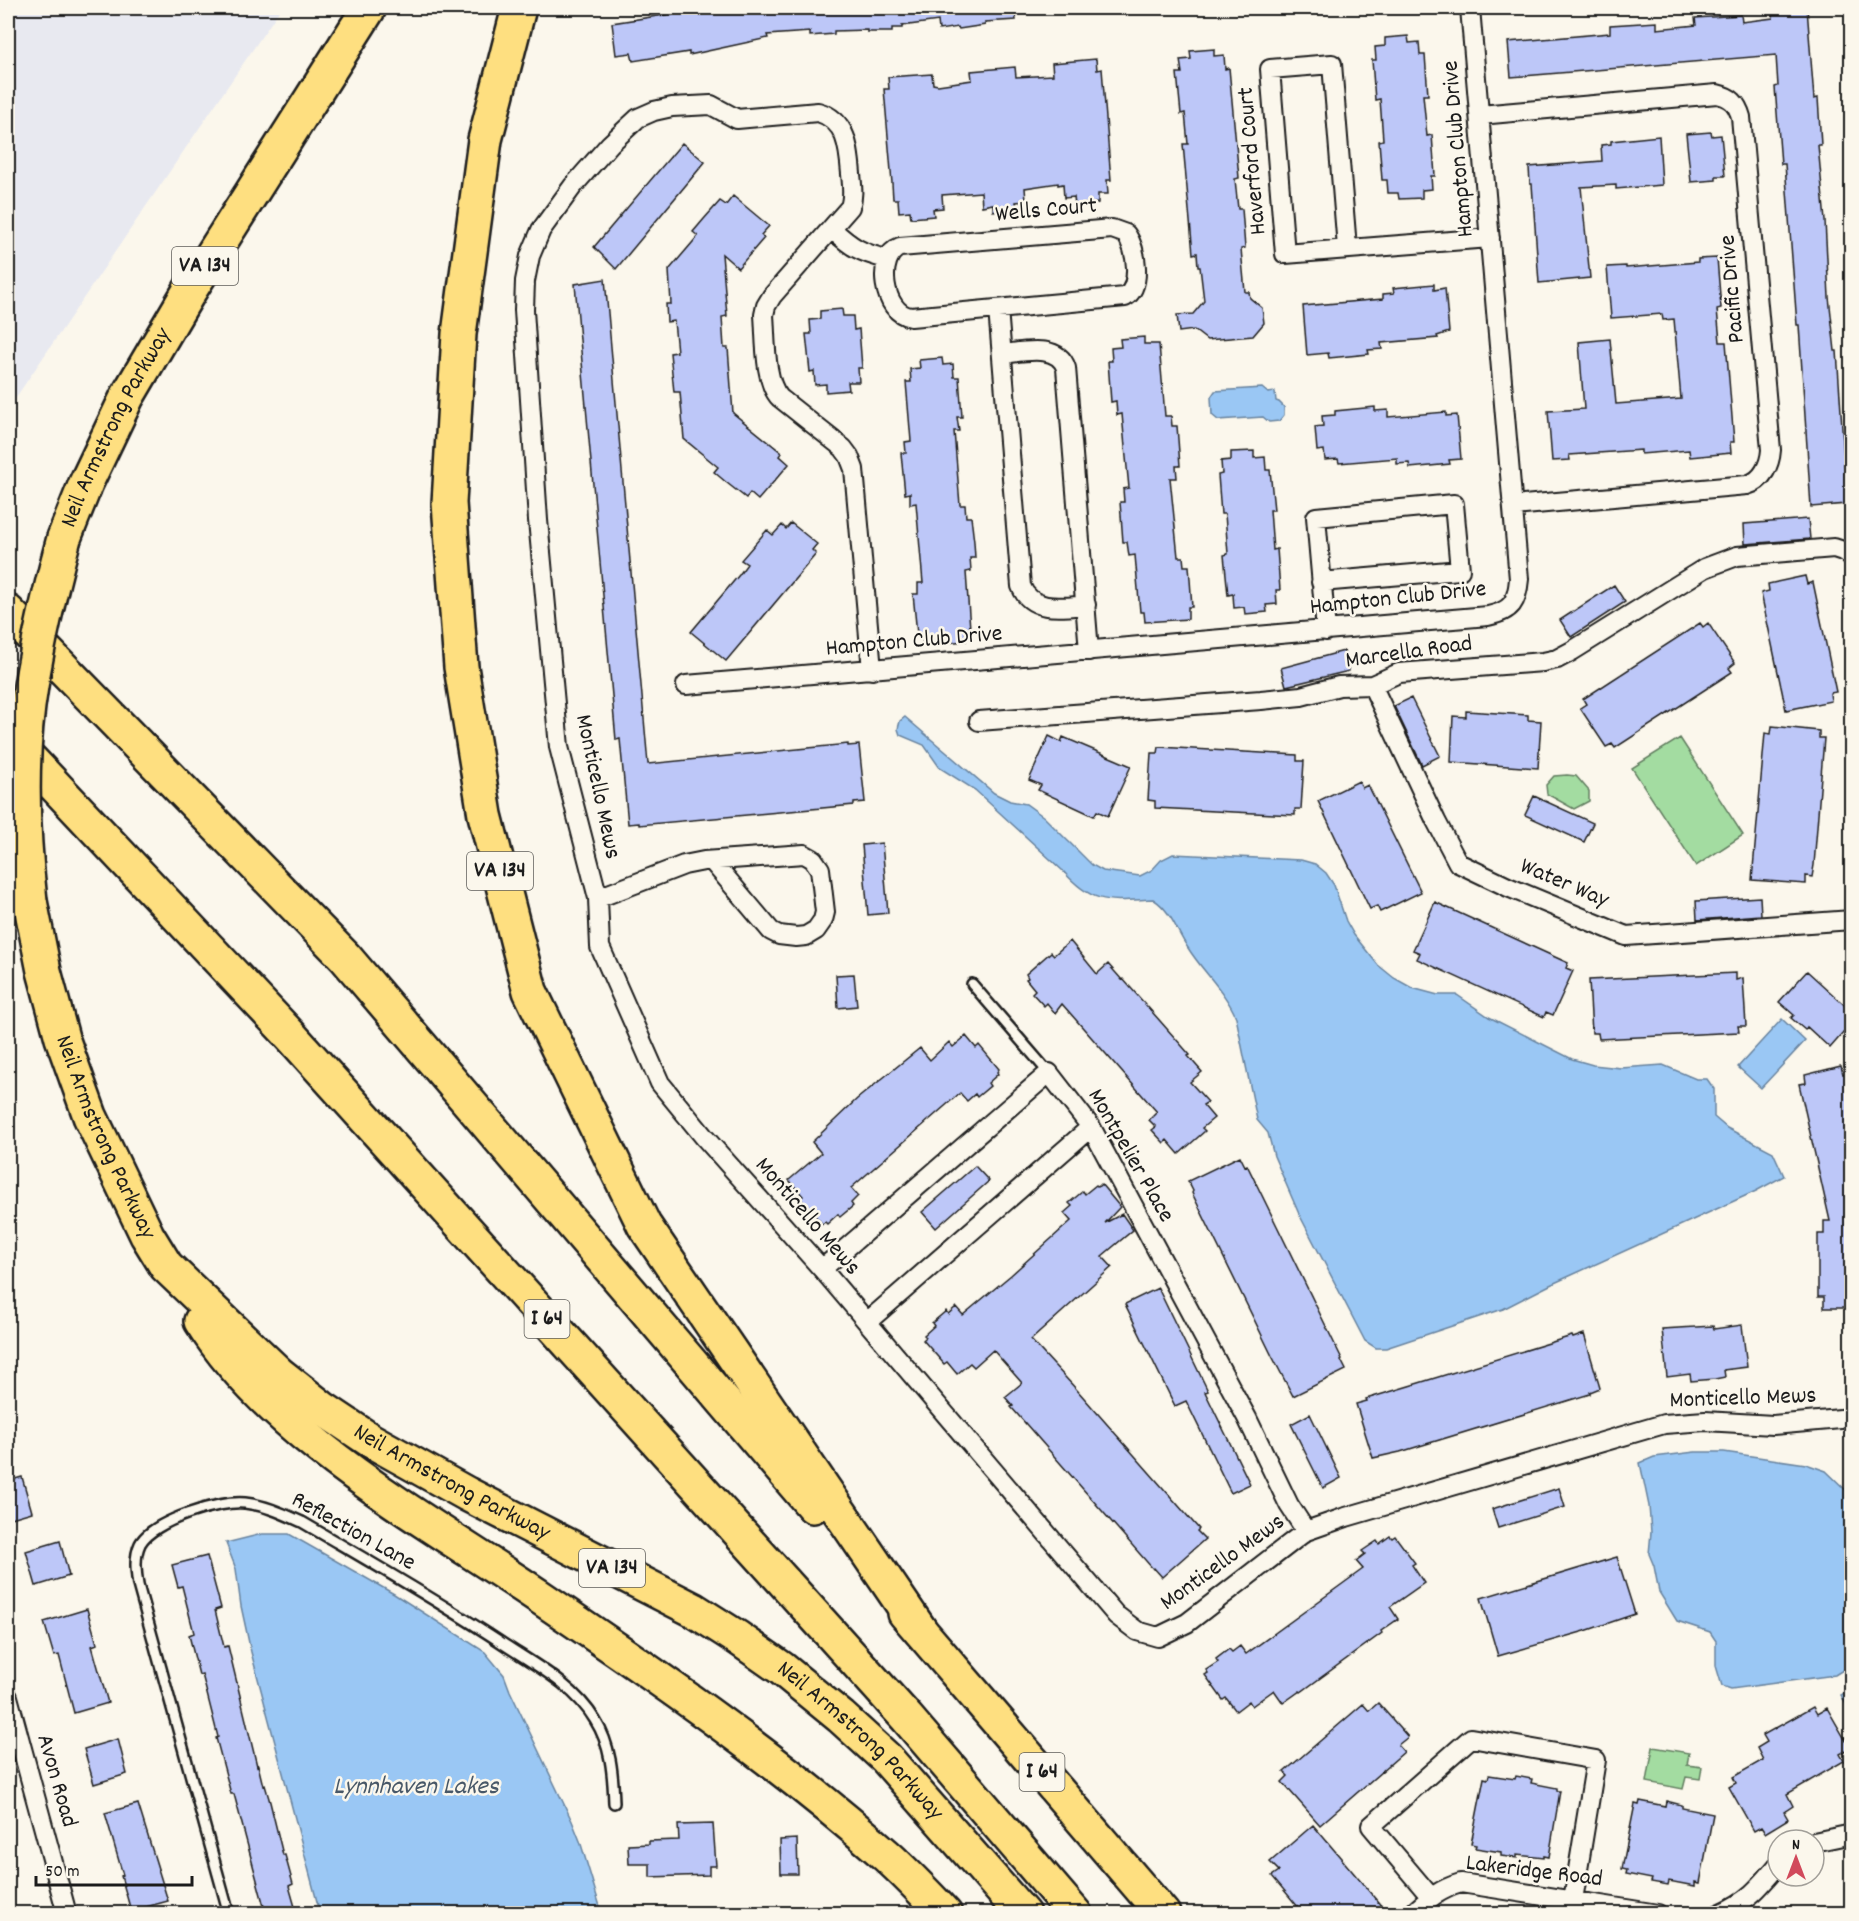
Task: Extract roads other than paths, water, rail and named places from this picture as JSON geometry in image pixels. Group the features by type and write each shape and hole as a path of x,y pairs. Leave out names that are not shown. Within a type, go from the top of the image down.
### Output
{"highway":[{"name":"Neil Armstrong Parkway","path":"369,8 190,290 127,397 86,483 64,538 44,615 31,688 26,726 23,804 30,901 44,971 62,1038 90,1116 147,1235 166,1266 279,1374 322,1408 360,1433 467,1494 694,1610 781,1668 841,1717 886,1758 1023,1914"},
{"name":"VA 134","path":"519,8 484,152 459,334 449,503 461,667 488,826 530,991 644,1225 920,1630"},
{"name":"I 64","path":"8,612 345,957 1163,1914"},
{"name":"I 64","path":"8,736 307,1054 907,1718 1075,1914"},
{"path":"166,1266 212,1339 238,1370 268,1401 320,1447 371,1484 671,1685 743,1738 813,1793 889,1858 945,1914"}],"street":[{"name":"Hampton Club Drive","path":"686,685 1488,616 1507,609 1513,604 1518,590 1513,506 1470,8"},
{"name":"Haverford Court","path":"1347,248 1332,64 1270,69 1286,254 1490,238"},
{"name":"Pacific Drive","path":"1480,115 1717,94 1736,103 1741,117 1766,395 1770,455 1762,477 1753,484 1513,506"},
{"name":"Monticello Mews","path":"832,229 848,212 852,197 848,142 835,122 822,113 814,112 737,119 711,105 672,107 638,118 624,129 573,186 541,230 530,256 525,280 524,310 530,405 559,747 598,898 600,947 660,1083 705,1138 822,1269 1116,1615 1137,1631 1158,1637 1187,1623 1306,1531 1356,1514 1664,1424 1705,1421 1773,1425 1851,1418"},
{"path":"872,670 854,468 843,448 776,394 769,376 764,315 768,301 832,229 859,251 887,259"},
{"name":"Wells Court","path":"1117,230 1126,234 1130,239 1134,256 1135,280 1130,294 1125,297 904,316 894,309 888,296 887,259 892,251 904,247 1117,230"},
{"path":"998,309 1022,586 1026,596 1048,607 1086,605"},
{"path":"1002,354 1048,352 1061,358 1066,368 1089,651"},
{"path":"1322,582 1460,570 1454,504 1316,517 1326,631"},
{"name":"Marcella Road","path":"979,722 1301,696 1339,686 1372,685 1399,674 1543,662 1557,659 1705,568 1737,556 1834,548 1846,552 1851,558"},
{"name":"Water Way","path":"1372,685 1458,863 1626,936 1851,920"},
{"path":"598,898 684,865 712,861 804,854 813,859 820,869 825,912 823,920 816,930 806,936 788,937 771,931 712,861"},
{"path":"822,1269 1049,1073"},
{"name":"Montpelier Place","path":"1049,1073 1091,1127 1248,1418 1289,1505 1306,1531"},
{"path":"867,1322 1091,1127"},
{"name":"Avon Road","path":"8,1697 15,1752 68,1914"},
{"path":"1430,1896 1371,1826 1471,1738 1596,1760 1573,1900"},
{"path":"1826,1839 1851,1834"},
{"path":"1719,1914 1740,1904 1766,1879"},
{"name":"Lakeridge Road","path":"1412,1914 1430,1896 1445,1887 1461,1883 1658,1914"}],"lane":[{"path":"972,984 1049,1073"},
{"name":"Reflection Lane","path":"229,1914 136,1572 136,1557 140,1544 148,1534 170,1520 216,1506 250,1503 302,1522 462,1617 555,1678 580,1700 596,1720 607,1746 614,1803"}],"water":[{"path":"1262,388 1268,393 1275,392 1276,401 1284,407 1284,415 1279,421 1269,422 1263,417 1218,420 1212,415 1211,397 1215,391"},
{"path":"905,717 994,793 1010,801 1026,804 1044,817 1092,865 1103,871 1140,876 1173,854 1301,860 1315,864 1326,873 1334,885 1346,921 1354,935 1378,965 1394,978 1412,988 1438,995 1457,995 1489,1017 1572,1059 1593,1065 1621,1068 1663,1065 1696,1079 1707,1079 1714,1089 1714,1117 1727,1128 1773,1152 1784,1176 1503,1309 1386,1348 1376,1348 1365,1341 1299,1214 1274,1156 1268,1133 1257,1120 1236,1017 1226,999 1188,948 1165,909 1153,899 1104,899 1084,890 975,790 940,768 924,745 900,735 898,729 900,721"},
{"path":"1782,1019 1805,1041 1761,1088 1738,1067"},
{"path":"1695,1452 1724,1452 1806,1464 1826,1471 1851,1495 1851,1665 1835,1675 1731,1689 1722,1686 1716,1666 1716,1641 1710,1632 1677,1621 1659,1592 1649,1554 1651,1532 1649,1506 1640,1463 1654,1457"},
{"name":"Lynnhaven Lakes","path":"262,1534 289,1534 394,1594 485,1652 504,1675 572,1821 602,1913 320,1913 251,1652 236,1569 226,1543"},
{"path":"1851,1689 1851,1714 1841,1695"}]}
